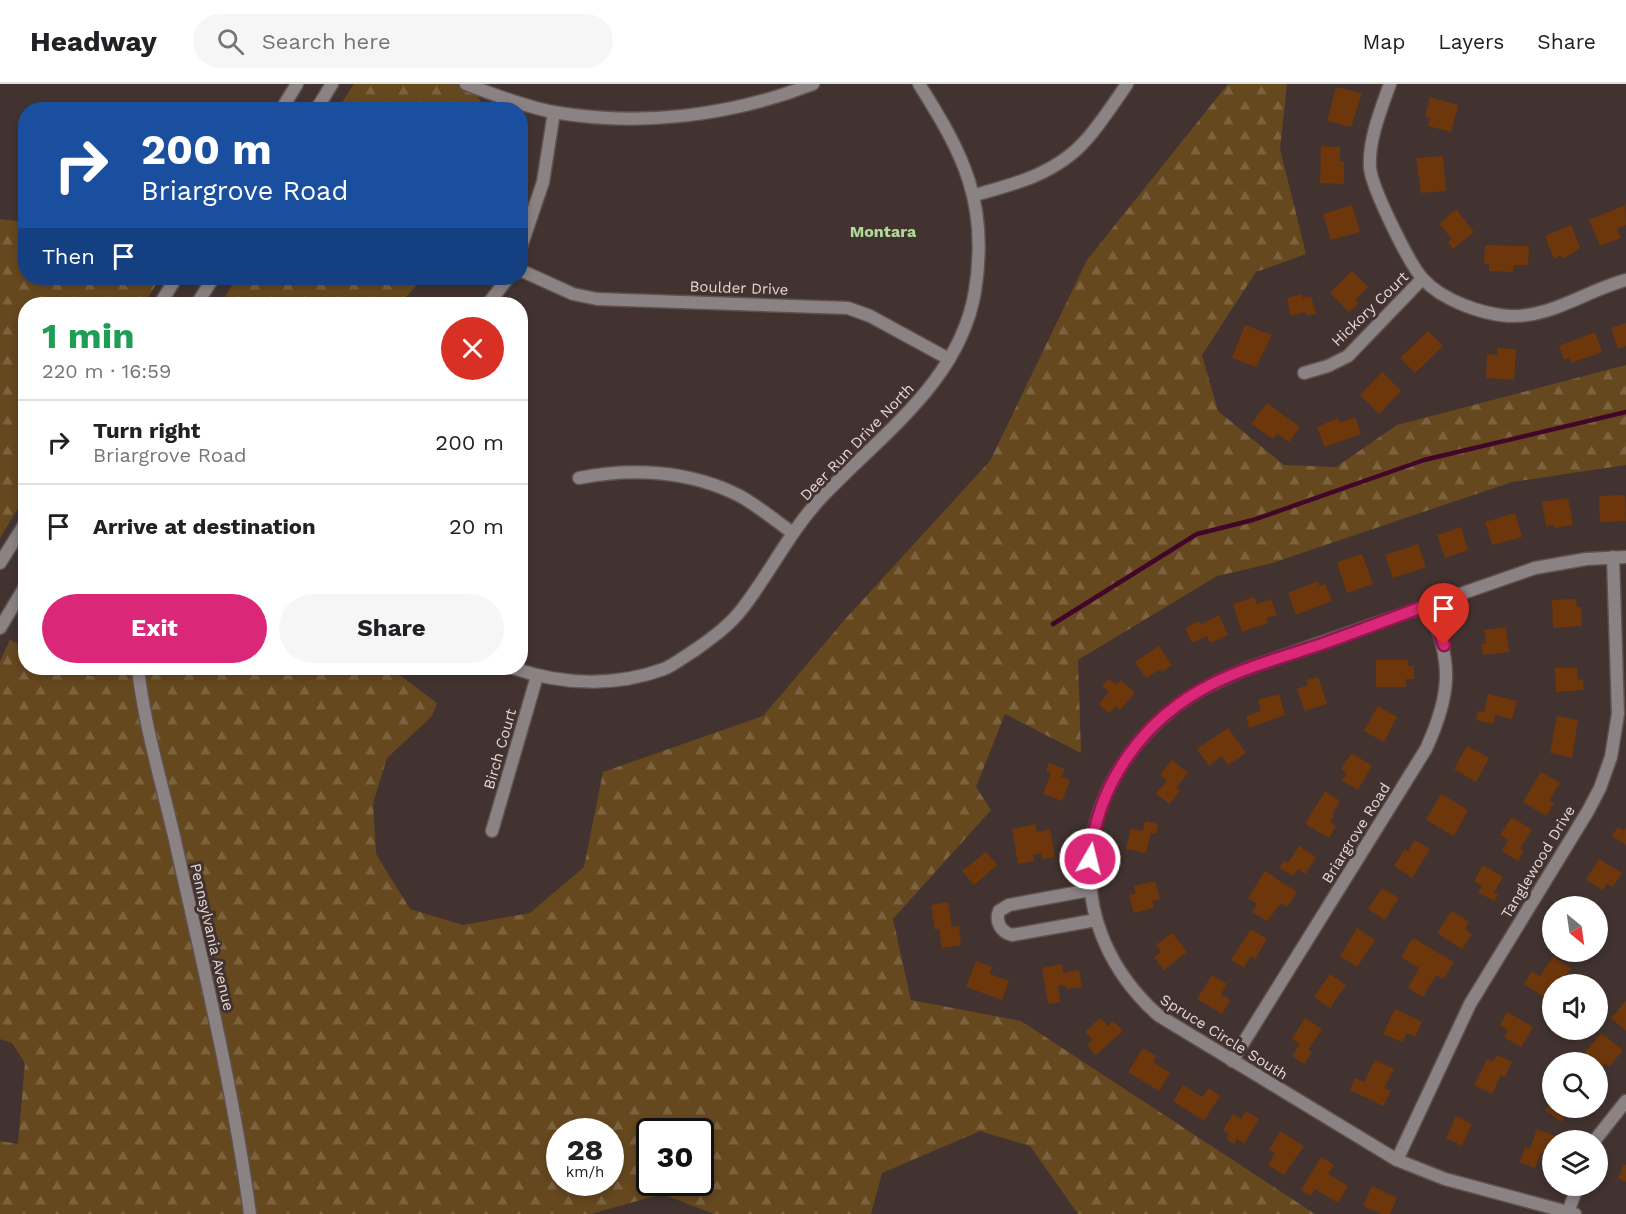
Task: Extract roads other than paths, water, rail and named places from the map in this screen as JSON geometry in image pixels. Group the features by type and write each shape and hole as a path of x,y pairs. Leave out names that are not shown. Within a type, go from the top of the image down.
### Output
{"street":[{"path":"286,102 297,84"},
{"path":"321,102 332,84"},
{"path":"466,84 515,102"},
{"path":"528,106 554,112 645,119 696,115 747,105 813,84"},
{"name":"Deer Run Drive North","path":"528,673 568,681 601,682 631,678 665,668 716,635 741,610 793,533 820,498 930,389 949,359 975,293 978,227 975,195 963,160 919,84"},
{"path":"975,195 1020,183 1052,169 1086,141 1127,84"},
{"path":"1390,84 1374,134 1370,168 1381,205 1422,279 1461,304 1510,316 1537,313 1626,280"},
{"path":"528,226 543,182 554,112"},
{"name":"Boulder Drive","path":"528,274 573,294 597,299 848,308 870,316 949,359"},
{"name":"Hickory Court","path":"1304,373 1328,366 1348,356 1422,279"},
{"path":"579,478 626,472 675,475 709,482 742,498 793,533"},
{"path":"0,563 18,535"},
{"name":"Tanglewood Drive","path":"1397,1160 1470,1004 1600,788 1611,757 1618,714 1613,557"},
{"name":"Spruce Circle South","path":"1572,1213 1445,1179 1397,1160 1158,1015 1135,994 1106,948 1096,920 1090,890 1092,839 1106,792 1126,757 1169,712 1210,686 1238,672 1535,568 1560,562 1626,557"},
{"path":"0,628 18,598"},
{"name":"Briargrove Road","path":"1232,1061 1426,748 1435,729 1446,692 1447,674 1444,645 1430,604"},
{"name":"Pennsylvania Avenue","path":"139,675 147,722 219,1038 243,1157 250,1214"},
{"name":"Birch Court","path":"492,831 537,676"},
{"path":"1090,890 1009,905 999,911 998,921 1002,930 1012,935 1096,920"},
{"path":"1603,1130 1626,1101"},
{"path":"1572,1213 1576,1196"}],"waterway":[{"path":"1053,624 1197,534 1253,520 1424,460 1626,412"}],"district":[{"name":"Montara","path":"883,231"}]}
